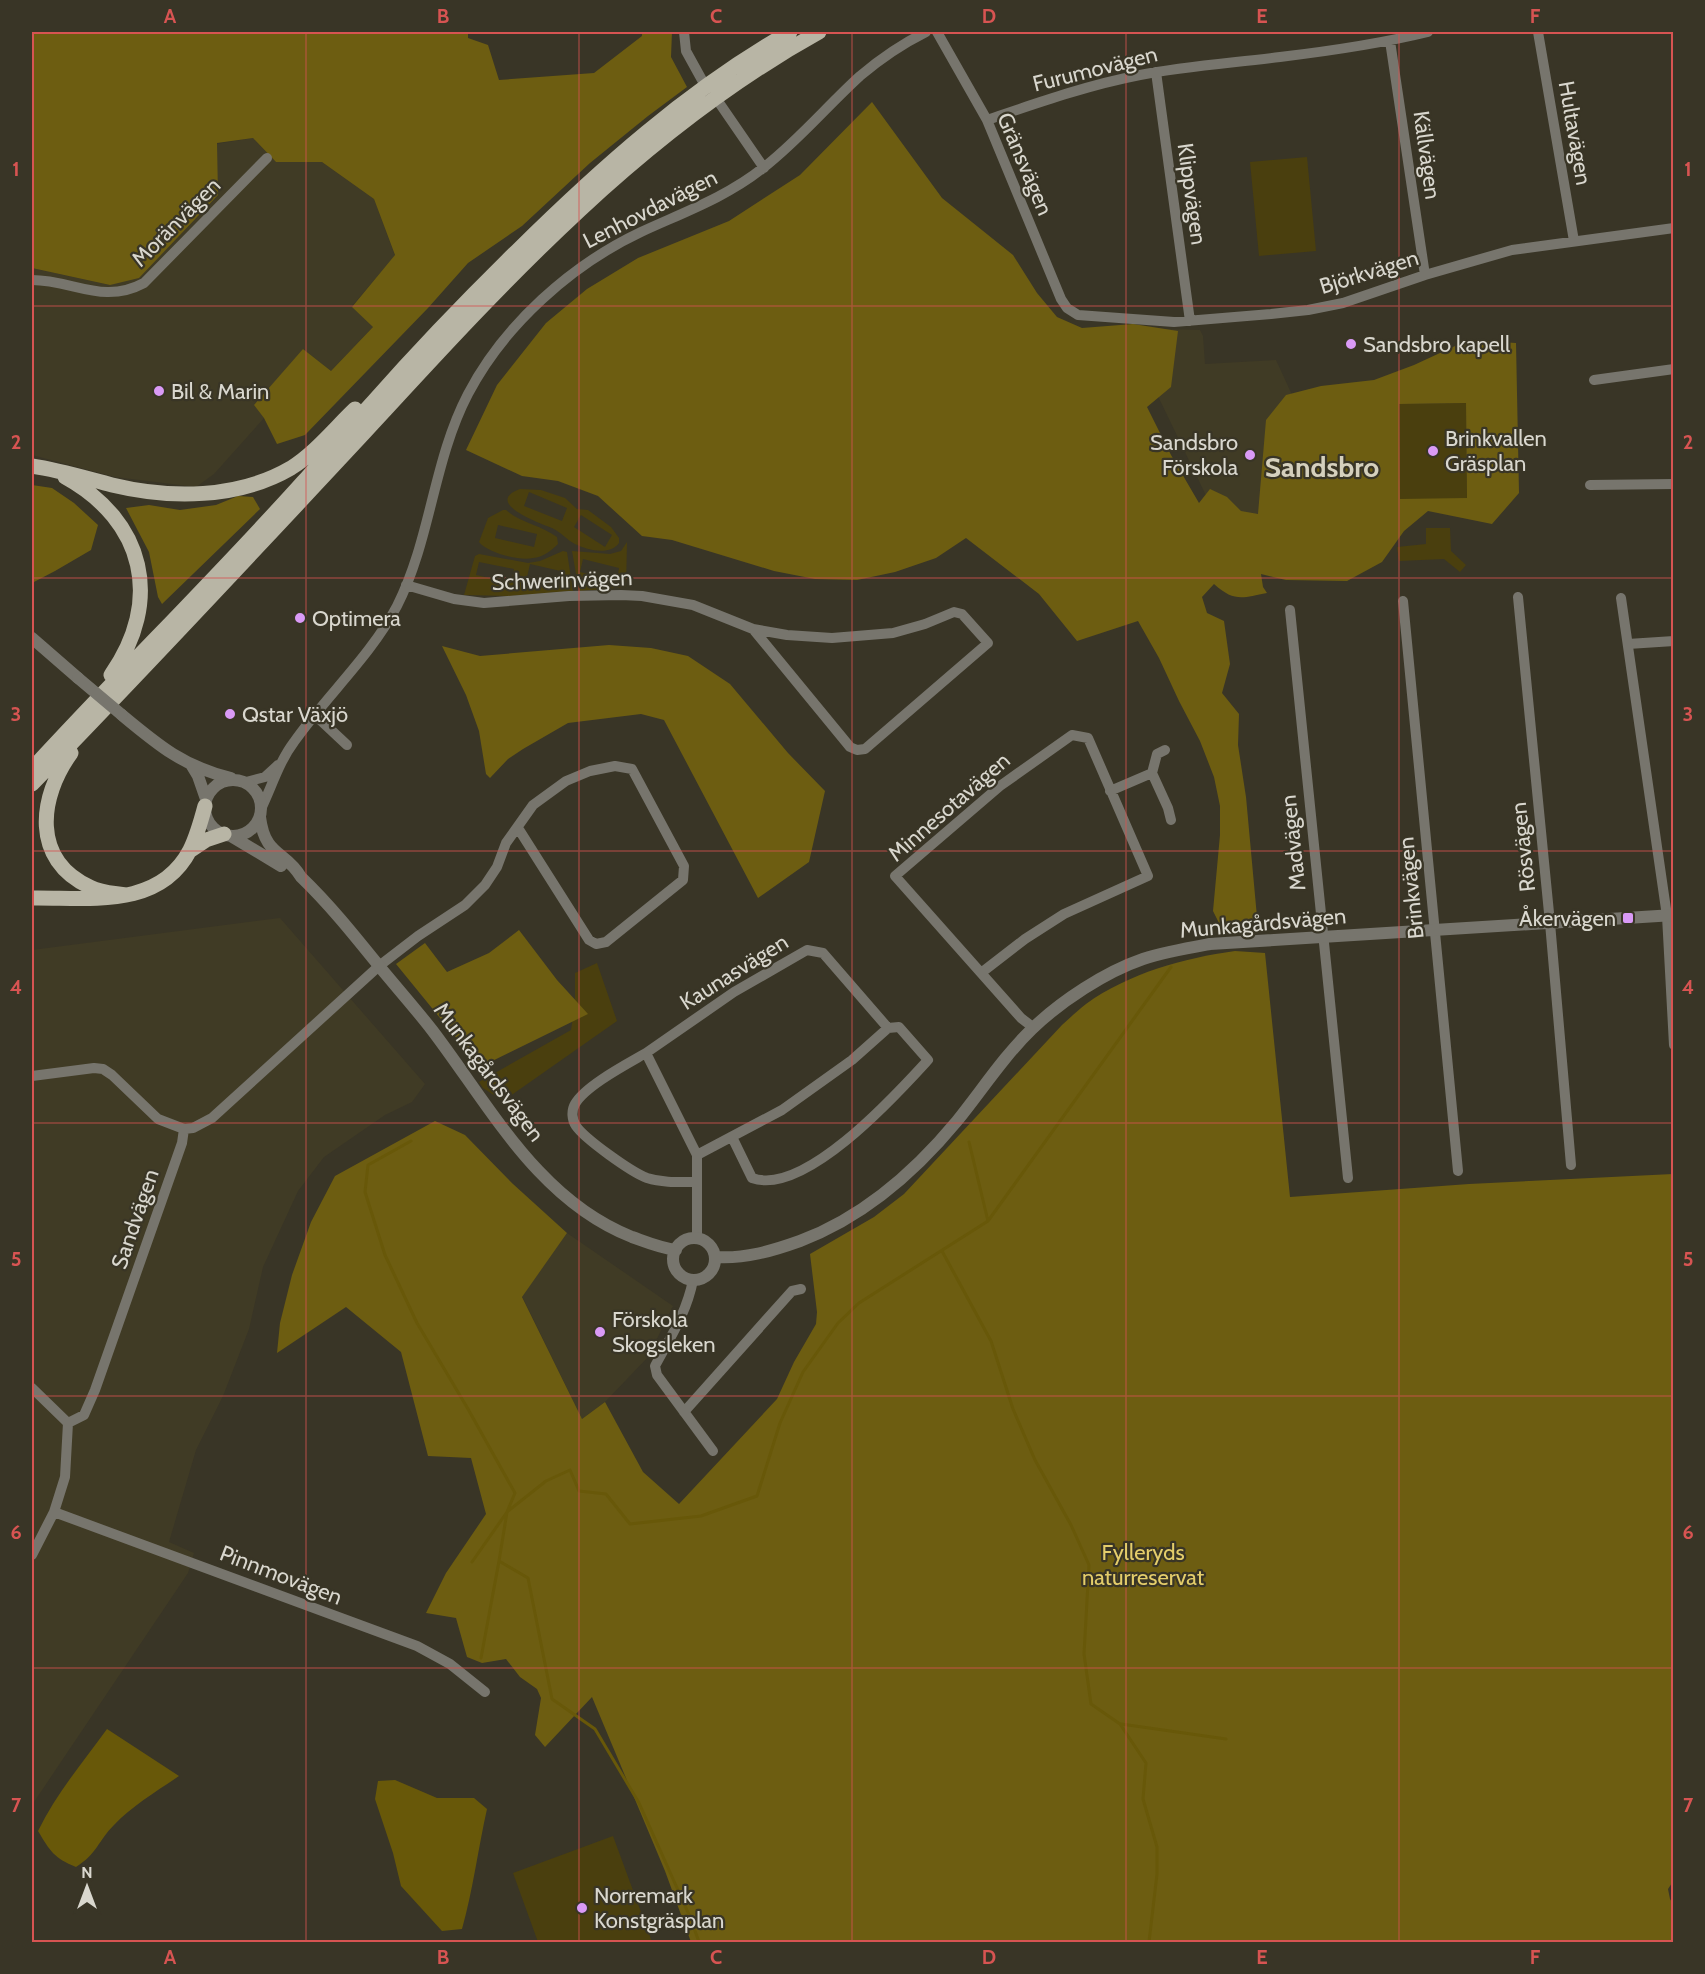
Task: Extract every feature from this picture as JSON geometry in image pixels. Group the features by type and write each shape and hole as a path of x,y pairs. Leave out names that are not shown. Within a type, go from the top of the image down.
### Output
{"main road":[{"path":"32,784 175,619 303,483 411,359 455,313 563,206 640,137 732,68 790,32"},
{"path":"32,769 96,709 446,344 560,229 629,165 712,99 767,62 819,32"},
{"path":"32,466 136,490 179,495 218,492 252,485 292,467 411,359"},
{"path":"52,470 88,491 113,514 130,542 139,571 140,604 134,633 96,709 53,784 47,801 47,833 57,860 78,881 91,888 126,895"},
{"path":"32,898 97,900 144,890 163,880 177,868 189,852 206,802"},
{"path":"189,852 206,840 228,835"}],"street":[{"path":"684,32 686,51 702,80"},
{"name":"Lenhovdavägen","path":"261,813 280,763 293,742 386,625 415,562 449,436 483,368 505,339 549,293 589,261 639,233 729,190 764,168 860,76 885,56 926,32"},
{"name":"Gränsvägen","path":"937,32 987,120 1055,288 1067,308 1073,313"},
{"name":"Furumovägen","path":"987,120 1100,85 1156,72 1300,55 1390,41 1428,32"},
{"name":"Hultavägen","path":"1538,32 1574,241"},
{"name":"Källvägen","path":"1390,41 1425,275"},
{"name":"Klippvägen","path":"1156,72 1190,321"},
{"path":"720,104 764,168"},
{"name":"Moränvägen","path":"32,280 110,293 130,291 144,283 267,158"},
{"name":"Björkvägen","path":"1073,313 1130,320 1190,321 1271,314 1343,303 1425,275 1512,250 1674,228"},
{"path":"1594,380 1674,369"},
{"path":"1590,485 1674,484"},
{"name":"Schwerinvägen","path":"406,585 454,599 484,603 576,596 642,596 693,606 753,628 809,637 876,636 908,630 954,612 962,614 988,643 865,749 857,750 850,747 753,628"},
{"name":"Rösvägen","path":"1518,597 1571,1165"},
{"path":"1621,598 1670,915 1674,1045"},
{"name":"Brinkvägen","path":"1403,601 1458,1171"},
{"name":"Madvägen","path":"1290,610 1348,1179"},
{"path":"32,638 152,740 192,766 251,786 259,796 261,813 248,831 228,835 210,824 198,776 192,766"},
{"path":"1628,644 1674,641"},
{"path":"315,715 347,745"},
{"name":"Minnesotavägen","path":"981,973 1025,939 1064,914 1148,876 1088,738 1072,735 1000,786 895,876 981,973 1022,1018 1034,1028"},
{"path":"1165,750 1157,754 1152,772 1171,820"},
{"name":"Lenhovdavägen","path":"241,781 265,777 280,763"},
{"path":"32,1076 94,1068 103,1069 158,1119 184,1129 193,1128 212,1118 379,966 418,936 465,905 497,867 506,843 533,805 566,781 590,771 615,766 632,769 684,866 683,880 606,942 596,944 589,940 518,828"},
{"path":"1110,791 1152,772"},
{"path":"206,802 211,791 218,784 226,780 241,781"},
{"name":"Munkagårdsvägen","path":"261,813 264,836 270,847 296,868 301,877 346,924 431,1029 534,1167 564,1196 589,1215 622,1233 653,1245 676,1250"},
{"name":"Munkagårdsvägen","path":"228,835 301,877"},
{"name":"Munkagårdsvägen","path":"715,1257 759,1254 784,1247 815,1236 871,1204 920,1163 1014,1048 1034,1028 1058,1008 1109,973 1143,959 1210,944 1322,939 1670,915"},
{"name":"Kaunasvägen","path":"697,1182 662,1182 646,1178 629,1169 575,1125 572,1113 574,1104 601,1080 646,1053 734,992 807,950 823,953 888,1028 899,1027 928,1060 873,1118 829,1153 793,1173 771,1180 760,1181 752,1178 732,1137"},
{"path":"696,1155 782,1110 852,1060 888,1028"},
{"path":"646,1053 696,1155 697,1238"},
{"name":"Sandvägen","path":"68,1423 84,1415 95,1390 182,1143 184,1129"},
{"path":"697,1238 711,1246 715,1263 709,1273 693,1280 682,1276 675,1267 674,1261 676,1250 685,1240 697,1238"},
{"path":"693,1280 690,1298 682,1317 655,1366 657,1375 713,1451"},
{"path":"684,1412 792,1290 801,1289"},
{"path":"32,1388 68,1423 65,1477 54,1512 32,1555"},
{"name":"Pinnmovägen","path":"54,1512 417,1646 450,1664 485,1692"}],"shaded area":[{"path":"253,138 276,162 322,162 374,199 395,256 352,306 373,327 331,371 303,349 264,418 214,474 196,487 115,477 32,455 32,268 110,285 216,144"},
{"path":"1307,157 1316,251 1259,256 1250,162"},
{"name":"Sandsbro Förskola","path":"1125,328 1200,330 1203,336 1205,364 1276,360 1293,397 1336,520 1214,512"},
{"name":"Brinkvallen Gräsplan","path":"1466,403 1467,499 1400,499 1399,404"},
{"path":"520,489 541,490 565,498 577,509 588,510 611,527 619,538 619,543 604,551 580,546 555,530 518,512 508,500 510,495","holes":["529,492 567,508 562,521 524,506","581,515 612,535 605,547 574,527"]},
{"path":"506,510 551,533 557,537 558,544 547,553 527,559 496,553 479,542 488,518","holes":["498,525 537,534 534,547 495,538"]},
{"path":"1426,528 1450,528 1451,551 1466,565 1460,572 1444,559 1399,561 1397,547 1426,544"},
{"path":"627,542 626,587 579,591 572,551 610,554 621,551","holes":["583,559 619,568 617,581 580,572"]},
{"path":"563,551 567,552 573,591 509,596 464,595 475,556 479,554 528,563 540,561","holes":["479,562 514,569 511,583 476,575","530,564 565,572 562,585 527,577"]},
{"path":"280,918 425,1084 412,1102 385,1115 324,1157 298,1191 263,1267 249,1329 223,1396 196,1450 169,1542 194,1553 188,1573 32,1805 32,950"},
{"path":"597,963 617,1021 503,1101 483,1088 479,1082 571,1030 575,1005 575,973"},
{"name":"Förskola Skogsleken","path":"567,1233 673,1306 648,1357 605,1402 582,1419 522,1296"},
{"path":"107,1729 179,1776 121,1818 89,1857 76,1867 53,1853 38,1831 61,1791"},
{"path":"395,1780 437,1798 474,1798 487,1809 462,1929 442,1931 401,1886 375,1799 378,1781"},
{"name":"Norremark Konstgräsplan","path":"613,1836 652,1942 538,1942 513,1873"}],"green space":[{"path":"32,32 468,32 468,38 488,45 499,80 594,73 642,36 642,32 672,32 671,57 687,87 590,163 522,226 468,263 428,308 305,435 277,444 264,418 254,405 303,349 331,371 373,327 352,307 395,255 374,199 322,162 276,162 253,138 217,143 218,195 139,278 110,285 32,268"},
{"path":"872,102 942,198 1013,255 1037,293 1057,317 1082,328 1133,324 1178,331 1171,387 1147,407 1199,503 1210,489 1227,497 1241,511 1258,514 1266,420 1286,395 1321,386 1374,380 1414,365 1468,340 1516,343 1519,493 1492,524 1428,511 1404,531 1382,562 1347,581 1286,580 1261,574 1263,587 1267,593 1233,596 1214,584 1202,597 1207,613 1224,621 1230,664 1222,693 1239,714 1238,745 1246,797 1257,917 1241,927 1219,923 1213,911 1220,835 1220,806 1214,777 1200,741 1138,621 1077,641 1039,594 966,538 936,558 895,572 857,580 815,579 774,571 672,540 642,536 598,496 558,481 522,476 466,450 497,385 546,323 587,289 638,258 729,221 800,175","holes":["1466,403 1467,498 1400,499 1399,404"]},
{"path":"32,485 52,488 74,503 98,525 91,550 32,583"},
{"path":"238,496 253,497 260,509 162,604 158,597 149,552 126,508 149,505 180,510 216,505"},
{"path":"609,645 651,648 688,656 730,684 788,753 825,791 809,862 758,898 664,720 641,714 568,723 508,759 490,778 486,774 479,731 466,695 442,646 480,656"},
{"path":"519,930 557,980 588,1014 480,1067 396,964 425,943 447,972 489,953"},
{"name":"Fylleryds naturreservat","path":"1235,951 1265,953 1290,1197 1469,1184 1673,1174 1674,1880 1668,1889 1673,1904 1673,1942 691,1942 665,1871 592,1697 545,1747 535,1735 541,1698 537,1689 520,1677 506,1659 482,1663 467,1657 456,1618 426,1613 446,1573 486,1514 471,1458 428,1456 401,1352 346,1307 277,1353 280,1323 292,1275 311,1222 335,1176 435,1121 465,1135 513,1184 567,1233 522,1297 582,1419 605,1402 643,1472 679,1504 777,1399 794,1362 816,1324 817,1312 810,1254 874,1217 904,1194 1062,1025 1086,1004 1139,975 1196,958"}],"waterway":[{"path":"472,1562 507,1512 546,1481 570,1470 579,1491 606,1494 630,1524 701,1516 757,1496 780,1423 803,1372 838,1323 859,1303 988,1221 1171,967"},
{"path":"411,1141 368,1165 365,1192 385,1255 417,1323 515,1493 507,1512 499,1561 528,1578 552,1699 595,1729 639,1803 699,1942"},
{"path":"969,1142 988,1221"},
{"path":"942,1251 991,1341 1013,1409 1035,1460 1071,1525 1089,1565 1084,1654 1091,1704 1120,1724 1146,1763 1143,1799 1157,1847 1157,1874 1149,1942"},
{"path":"481,1658 499,1561"},
{"path":"1121,1724 1226,1739"}],"place":[{"name":"Sandsbro kapell","path":"1351,344"},
{"name":"Bil & Marin","path":"159,391"},
{"name":"Brinkvallen Gräsplan","path":"1433,451"},
{"name":"Sandsbro Förskola","path":"1250,455"},
{"name":"Optimera","path":"300,618"},
{"name":"Qstar Växjö","path":"230,714"},
{"name":"Åkervägen","path":"1628,918"},
{"name":"Förskola Skogsleken","path":"600,1332"},
{"name":"Norremark Konstgräsplan","path":"582,1908"}],"district":[{"name":"Sandsbro","path":"1322,467"}]}
